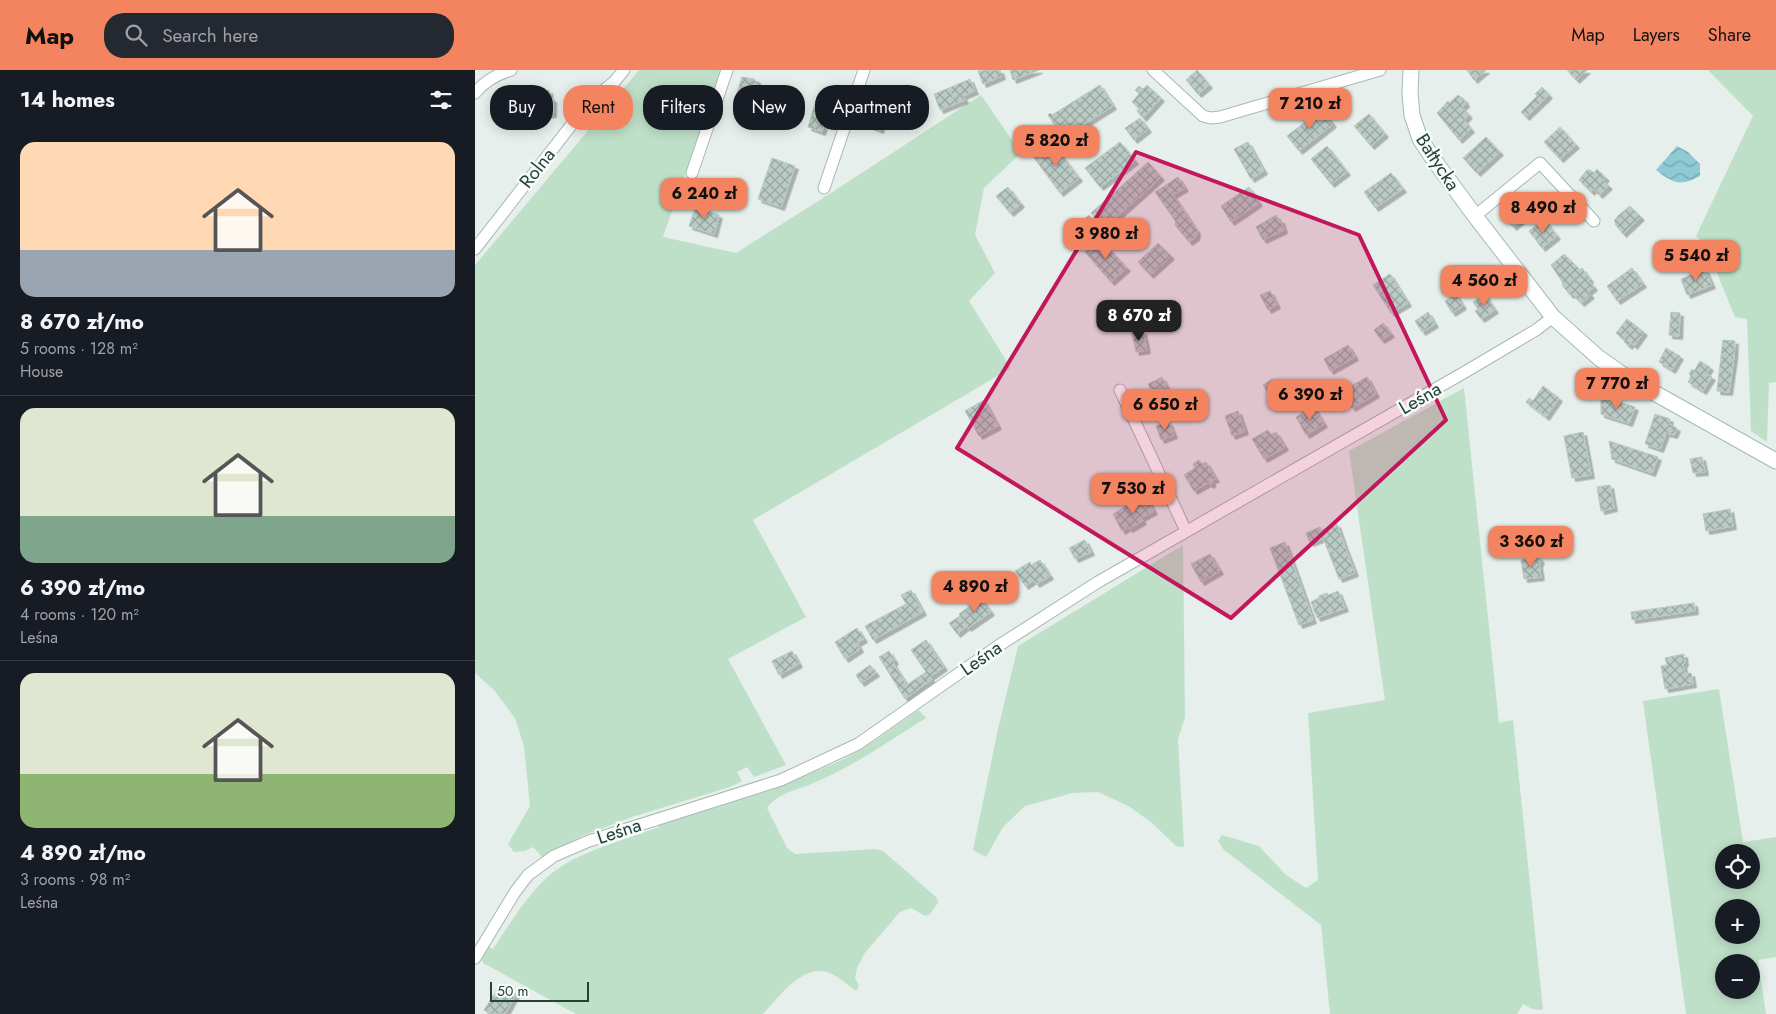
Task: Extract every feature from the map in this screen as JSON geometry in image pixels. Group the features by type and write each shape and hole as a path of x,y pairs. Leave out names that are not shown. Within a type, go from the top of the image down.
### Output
{"street":[{"path":"475,93 489,80 511,70"},
{"name":"Rolna","path":"475,249 590,101 614,82 625,70"},
{"path":"692,173 727,70"},
{"path":"825,188 864,70"},
{"path":"1153,70 1203,116 1211,118 1380,70"},
{"name":"Bałtycka","path":"1411,70 1410,93 1413,115 1420,139 1433,160 1553,317 1599,358 1626,377 1776,461"},
{"path":"1475,216 1540,163 1594,222"},
{"name":"Leśna","path":"475,958 515,892 528,875 554,856 598,838 781,780 858,744 1018,632 1114,572 1465,372 1536,330 1553,317"},
{"path":"1120,390 1186,531"}],"highlighted area":[{"path":"1136,152 1359,235 1446,420 1231,618 957,448"}],"green space":[{"path":"639,70 721,70 716,85 643,85 643,130 700,130 663,237 736,253 981,95 1021,153 984,188 975,235 995,273 969,301 1011,368 753,520 806,617 728,659 786,765 754,777 747,767 737,772 742,781 730,787 632,817 582,836 542,857 533,847 525,851 514,852 508,844 530,806 524,747 515,718 494,690 475,673 475,265 589,130 633,130 633,85 626,85"},
{"path":"1708,70 1776,70 1776,382 1769,383 1767,442 1751,431 1747,319 1735,317 1705,244 1696,236 1753,116"},
{"path":"1464,388 1499,723 1513,720 1543,1010 1532,1009 1523,1004 1517,1014 1330,1014 1321,925 1223,849 1218,841 1222,835 1259,846 1286,875 1306,888 1318,880 1308,713 1385,700 1349,451"},
{"path":"1183,545 1185,717 1178,740 1184,847 1176,846 1152,823 1130,807 1098,792 1073,793 1025,806 1003,827 986,857 973,850 998,729 1018,646"},
{"path":"1719,689 1743,842 1776,837 1776,957 1760,960 1760,954 1715,954 1715,999 1760,999 1760,974 1766,1014 1686,1014 1643,701"},
{"path":"919,710 926,718 853,764 785,794 767,808 787,848 795,854 875,849 883,851 937,898 938,903 930,914 925,916 911,908 900,912 864,954 857,968 855,978 859,986 856,991 835,975 817,971 808,973 791,984 763,1014 576,1014 483,963 481,957 488,946 493,949 534,891 551,874 574,859 659,827 655,824 752,794 823,768 865,747"}],"water":[{"path":"1677,146 1688,152 1700,164 1700,176 1687,182 1677,182 1672,181 1656,170"}],"building":[{"path":"1000,70 1002,76 983,84 978,71"},
{"path":"1010,70 1039,70 1013,80"},
{"path":"1197,70 1209,85 1198,94 1186,80"},
{"path":"1467,70 1486,70 1474,80"},
{"path":"1567,70 1587,70 1576,80"},
{"path":"742,77 754,79 761,83 760,85 740,85"},
{"path":"970,79 975,91 963,96 965,100 955,104 949,88"},
{"path":"1100,85 1113,106 1064,137 1062,136 1048,115 1050,113 1052,115"},
{"path":"1147,85 1161,98 1143,118 1137,111 1139,108 1132,102 1139,94 1135,90 1139,86 1143,89"},
{"path":"1542,87 1549,95 1526,117 1521,112 1537,96 1535,94"},
{"path":"949,88 955,104 940,110 934,94"},
{"path":"1458,95 1464,99 1466,104 1462,107 1469,115 1464,120 1471,129 1459,140 1437,113 1448,101 1449,103"},
{"path":"815,103 815,130 808,127"},
{"path":"1322,109 1333,124 1299,151 1287,136"},
{"path":"1369,114 1385,134 1371,146 1354,126"},
{"path":"1140,118 1148,129 1134,140 1125,128"},
{"path":"1560,127 1576,145 1560,159 1544,142"},
{"path":"1486,137 1500,152 1477,173 1463,158"},
{"path":"1051,141 1079,178 1060,193 1032,155"},
{"path":"1120,142 1135,161 1100,187 1085,168"},
{"path":"1248,142 1264,171 1251,179 1234,149"},
{"path":"1327,146 1347,172 1331,184 1311,159"},
{"path":"772,158 795,166 781,207 758,199"},
{"path":"1148,162 1161,177 1148,189 1135,174"},
{"path":"1597,169 1606,178 1603,180 1609,186 1599,195 1594,189 1591,192 1579,180 1587,170 1594,173"},
{"path":"1391,173 1403,189 1375,208 1364,192"},
{"path":"1135,174 1148,189 1104,228 1091,213"},
{"path":"1178,177 1185,188 1173,195 1166,185"},
{"path":"1166,185 1186,214 1176,222 1155,192"},
{"path":"1008,187 1021,204 1010,213 996,196"},
{"path":"1249,187 1259,203 1231,222 1221,206"},
{"path":"1521,197 1533,211 1513,227 1502,213"},
{"path":"696,206 719,215 714,234 689,226"},
{"path":"1630,206 1641,217 1623,234 1614,221"},
{"path":"1186,214 1197,231 1196,237 1189,242 1175,225"},
{"path":"1089,215 1098,226 1078,244 1069,233"},
{"path":"1276,215 1281,220 1284,230 1263,240 1256,227"},
{"path":"1544,219 1557,236 1542,248 1529,231"},
{"path":"1100,239 1127,268 1111,282 1085,252"},
{"path":"1158,243 1171,256 1150,275 1138,262"},
{"path":"1564,254 1580,270 1582,268 1594,287 1588,292 1591,295 1581,303 1572,294 1570,295 1562,285 1563,283 1551,265"},
{"path":"1632,268 1643,284 1617,301 1607,286"},
{"path":"1705,269 1712,285 1687,295 1681,279"},
{"path":"1390,274 1408,303 1391,313 1373,285"},
{"path":"1270,291 1277,305 1268,310 1260,295"},
{"path":"1456,294 1463,306 1452,313 1445,301"},
{"path":"1485,295 1495,310 1481,319 1475,311 1478,309 1473,302"},
{"path":"1428,312 1435,324 1422,332 1415,321"},
{"path":"1671,312 1680,313 1679,336 1669,335"},
{"path":"1627,319 1644,332 1634,346 1631,343 1629,346 1616,333"},
{"path":"1383,323 1391,334 1381,340 1374,330"},
{"path":"1143,331 1147,350 1136,352 1132,333"},
{"path":"1723,340 1735,341 1734,357 1721,356"},
{"path":"1348,345 1355,357 1330,371 1324,359"},
{"path":"1666,348 1680,356 1672,370 1659,362"},
{"path":"1721,356 1734,357 1729,392 1717,391"},
{"path":"1700,361 1710,367 1706,374 1712,377 1703,391 1688,382 1691,376 1689,374 1692,369 1694,371"},
{"path":"1162,377 1171,396 1157,403 1148,384"},
{"path":"1367,377 1376,394 1352,408 1342,391"},
{"path":"1273,379 1281,390 1271,397 1263,385"},
{"path":"1543,386 1559,398 1546,417 1526,402 1529,398 1533,401"},
{"path":"1601,396 1635,407 1629,423 1601,414"},
{"path":"984,400 998,426 979,436 965,411"},
{"path":"1314,407 1324,424 1306,435 1296,417"},
{"path":"1238,411 1245,431 1232,436 1225,416"},
{"path":"1655,414 1670,419 1669,424 1677,428 1674,435 1666,433 1660,449 1645,444"},
{"path":"1169,422 1174,435 1161,440 1156,426"},
{"path":"1268,430 1271,435 1276,432 1285,447 1264,459 1252,439"},
{"path":"1583,432 1591,475 1572,478 1564,436"},
{"path":"1609,441 1658,457 1652,473 1612,459"},
{"path":"1702,457 1705,472 1693,473 1690,459"},
{"path":"1199,460 1202,464 1206,462 1216,479 1212,480 1212,484 1208,483 1194,491 1184,475 1195,468 1193,464"},
{"path":"1610,485 1614,508 1601,511 1597,487"},
{"path":"1148,500 1154,511 1141,518 1143,521 1122,531 1113,514 1132,502 1135,507"},
{"path":"1730,509 1733,526 1706,531 1703,514"},
{"path":"1337,524 1345,547 1329,553 1323,538 1310,543 1306,533 1320,527 1321,530"},
{"path":"1085,540 1091,552 1075,559 1069,548"},
{"path":"1285,542 1313,620 1299,625 1270,548"},
{"path":"1345,547 1355,573 1339,579 1329,553"},
{"path":"1210,554 1220,571 1201,582 1191,564"},
{"path":"1538,556 1541,561 1539,564 1541,577 1524,579 1521,560 1534,559"},
{"path":"1040,560 1050,576 1036,584 1034,580 1025,586 1015,571 1030,562 1031,565"},
{"path":"911,590 923,612 873,640 865,626 906,604 901,595"},
{"path":"1338,591 1345,608 1317,618 1311,602 1319,598 1319,596"},
{"path":"981,598 991,612 968,628 959,614"},
{"path":"1694,603 1695,611 1632,620 1631,612"},
{"path":"960,616 967,626 957,634 949,623"},
{"path":"857,628 864,639 857,643 860,649 845,659 835,642"},
{"path":"926,640 944,667 930,677 932,680 925,684 920,676 926,672 911,650"},
{"path":"792,651 799,664 779,675 772,661"},
{"path":"889,651 895,661 893,663 907,685 920,676 925,684 905,699 879,657"},
{"path":"1684,654 1685,674 1691,673 1693,684 1665,689 1661,666 1667,665 1665,658"},
{"path":"870,665 876,673 861,683 856,675"},
{"path":"500,985 516,994 505,1014 491,1014 484,1010"}]}
